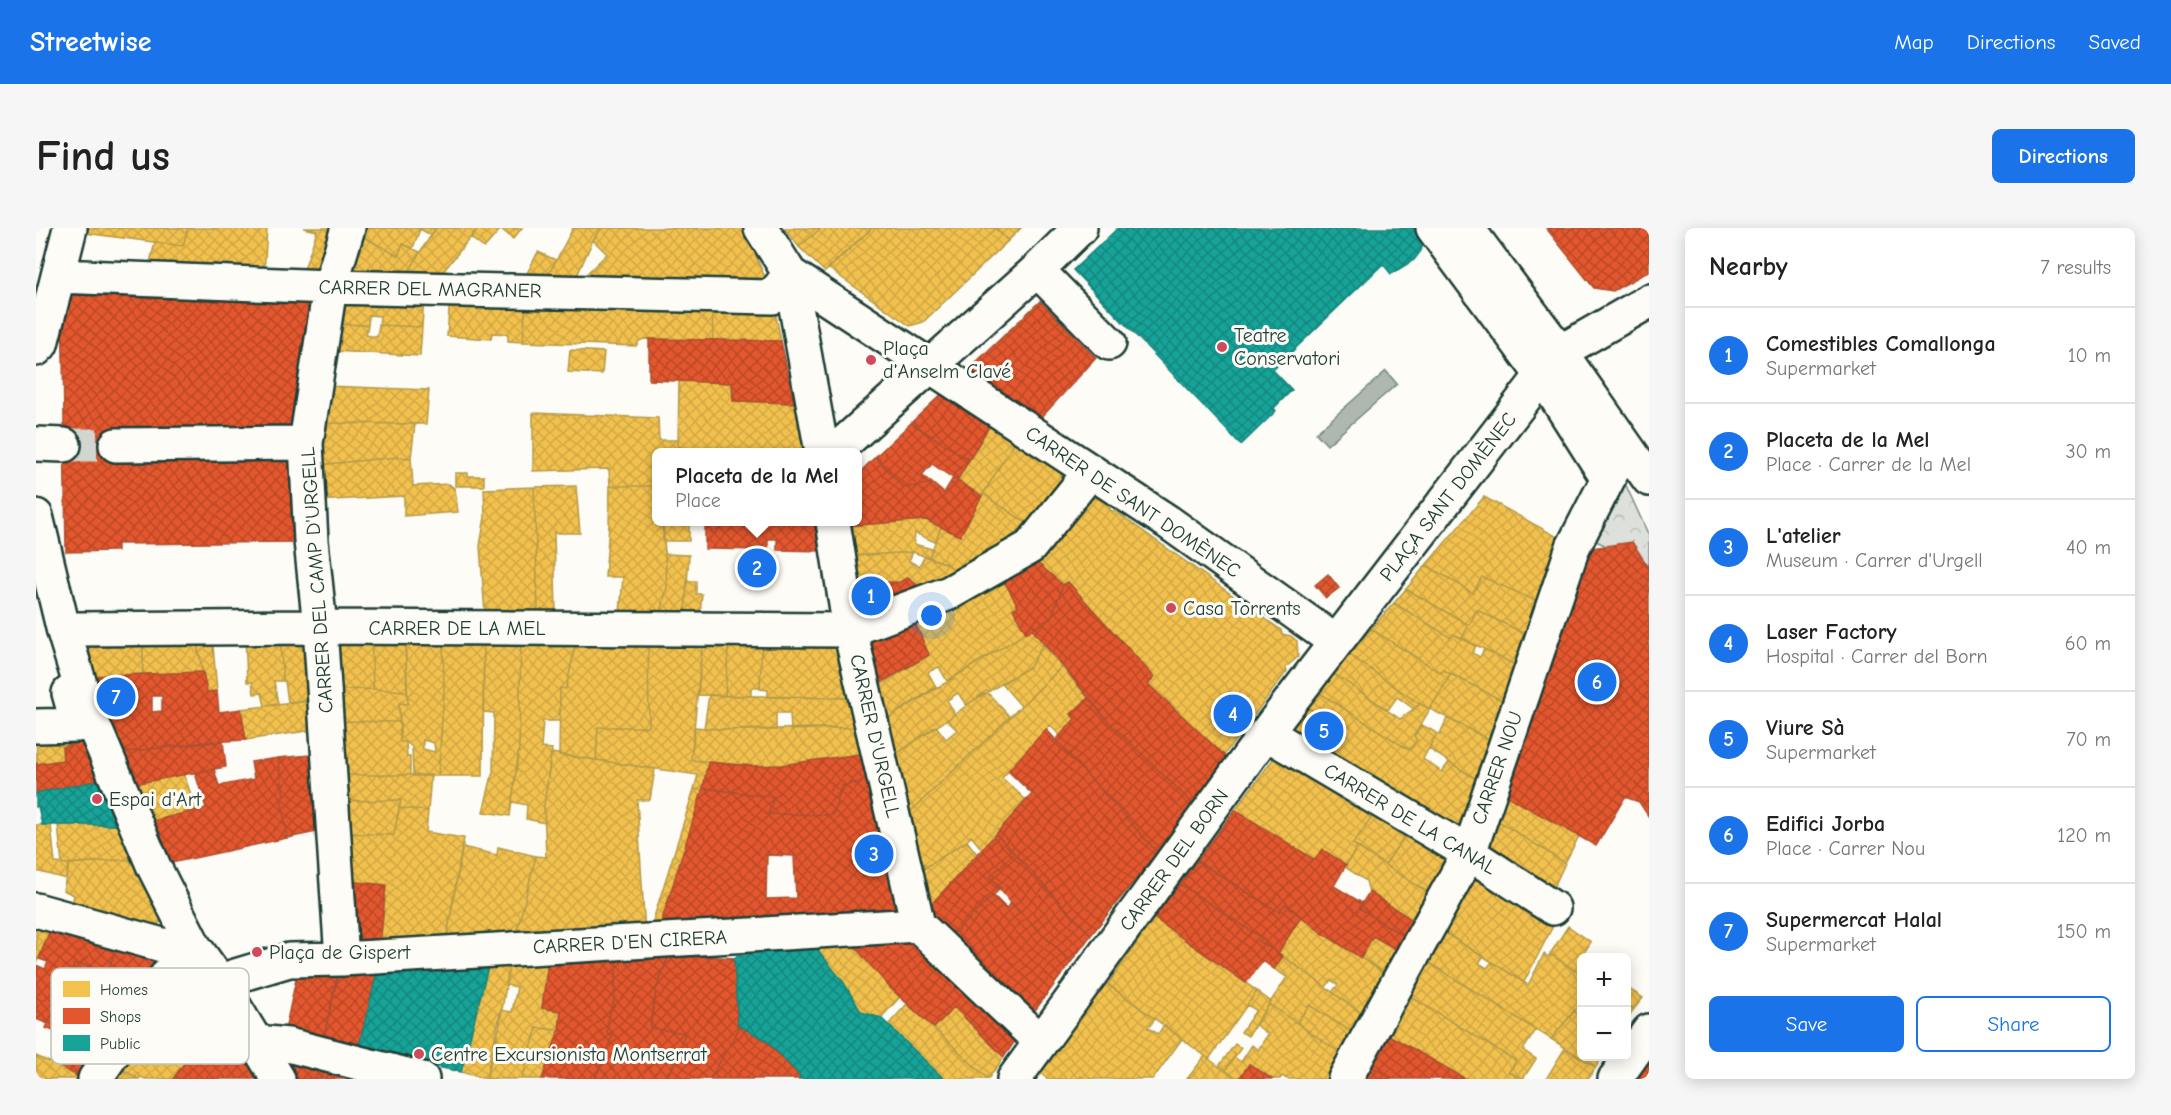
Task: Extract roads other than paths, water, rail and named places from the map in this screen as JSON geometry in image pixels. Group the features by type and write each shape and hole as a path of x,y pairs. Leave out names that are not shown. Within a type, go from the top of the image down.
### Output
{"street":[{"path":"36,349 41,344 70,228"},
{"name":"CARRER DEL CAMP D'URGELL","path":"342,958 320,627 311,541 306,443 330,287 348,228"},
{"path":"761,228 790,274 821,448"},
{"path":"839,448 1037,270 1080,228"},
{"path":"1433,228 1625,446 1649,479"},
{"path":"1467,228 1551,364 1608,479"},
{"path":"1037,270 1109,343"},
{"path":"790,274 928,366"},
{"name":"CARRER DEL MAGRANER","path":"58,276 330,287 772,297 790,274"},
{"path":"1551,364 1649,302"},
{"name":"PLAÇA SANT DOMÈNEC","path":"1336,642 1551,364"},
{"name":"CARRER DE SANT DOMÈNEC","path":"928,366 1168,522 1336,642"},
{"path":"116,445 306,443"},
{"name":"CARRER NOU","path":"1345,1079 1468,853 1573,547 1625,446"},
{"path":"850,630 949,593 1030,547 1091,471"},
{"path":"36,516 83,717 78,725 36,726"},
{"name":"CARRER D'URGELL","path":"834,526 850,630 918,925"},
{"path":"36,576 83,717 154,867 194,946 210,968"},
{"name":"CARRER DE LA MEL","path":"64,632 78,629 320,627 850,630"},
{"name":"CARRER DEL BORN","path":"1014,1079 1266,733 1336,642"},
{"path":"36,718 83,717"},
{"name":"CARRER DE LA CANAL","path":"1266,733 1468,853 1554,908"},
{"path":"36,910 162,945 194,946"},
{"path":"918,925 1041,1042"},
{"name":"CARRER D'EN CIRERA","path":"249,972 289,960 918,925"},
{"path":"172,968 194,946"},
{"path":"249,1030 256,1042 279,1065 422,1079"},
{"path":"1615,1079 1649,1031"},
{"path":"95,1079 105,1064"}],"tunnel":[{"path":"64,445 116,445"}],"place":[{"name":"Teatre Conservatori","path":"1222,347"},
{"name":"Plaça d'Anselm Clavé","path":"871,360"},
{"name":"Placeta de la Mel","path":"757,568"},
{"name":"Comestibles Comallonga","path":"871,596"},
{"name":"Casa Torrents","path":"1171,608"},
{"name":"Edifici Jorba","path":"1597,682"},
{"name":"Supermercat Halal","path":"116,697"},
{"name":"Laser Factory","path":"1233,714"},
{"name":"Viure Sà","path":"1324,731"},
{"name":"Espai d'Art","path":"97,799"},
{"name":"L'atelier","path":"874,854"},
{"name":"Plaça de Gispert","path":"257,952"},
{"name":"Centre Excursionista Montserrat","path":"419,1054"}]}
